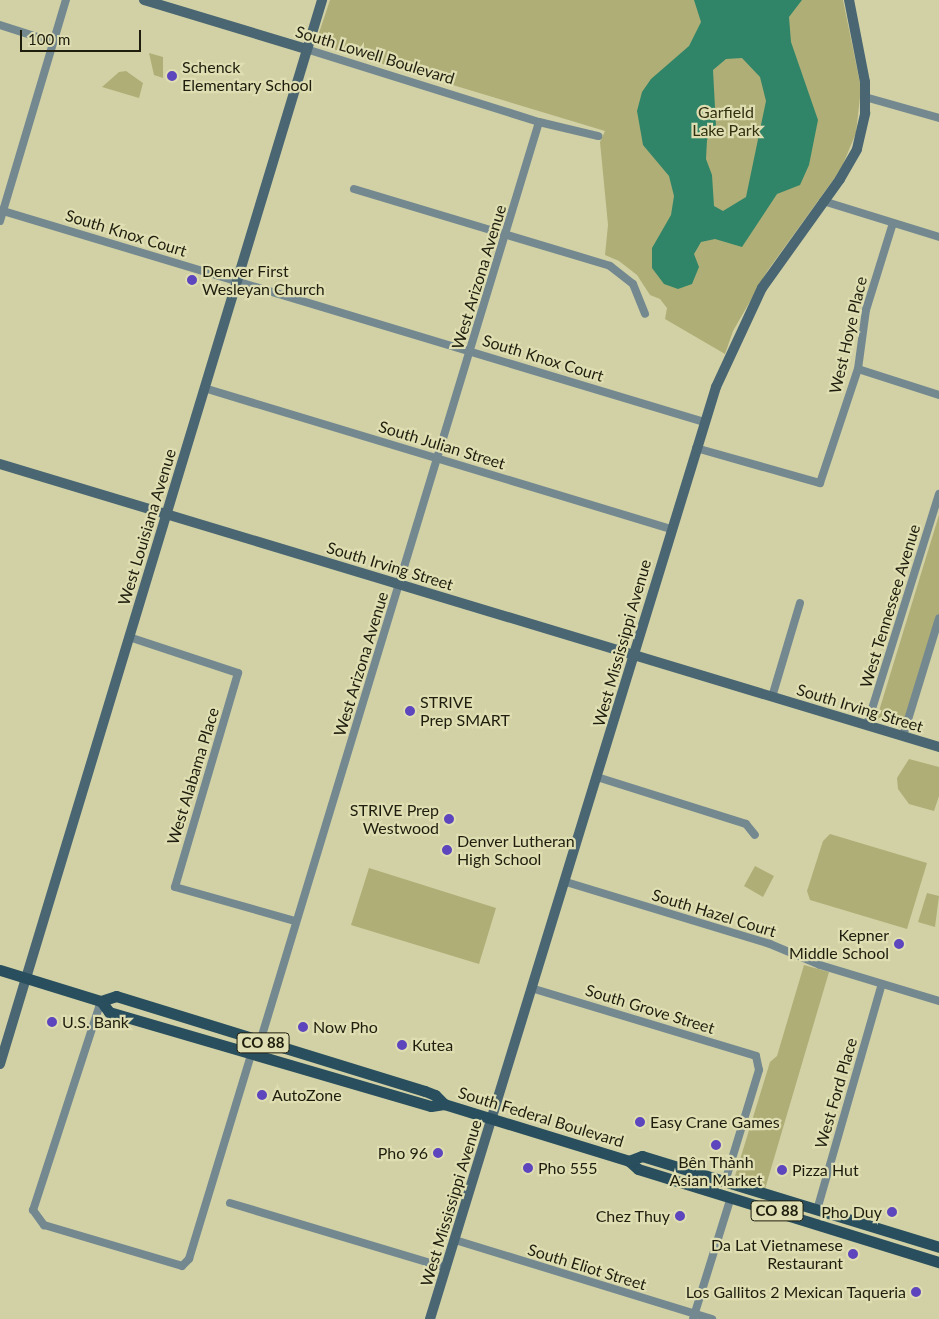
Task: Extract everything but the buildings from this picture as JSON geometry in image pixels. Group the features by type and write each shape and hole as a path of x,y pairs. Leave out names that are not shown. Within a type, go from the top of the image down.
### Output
{"main road":[{"name":"South Federal Boulevard","path":"0,970 101,1001 116,996 260,1042 425,1091 435,1095 444,1104 629,1161 638,1169 939,1262"},
{"name":"South Federal Boulevard","path":"101,1001 109,1012 252,1052 431,1106 444,1104"},
{"name":"South Federal Boulevard","path":"629,1161 642,1156 939,1247"}],"street":[{"path":"0,221 66,0"},
{"name":"South Lowell Boulevard","path":"144,0 539,122 598,136"},
{"name":"West Louisiana Avenue","path":"0,1064 129,637 168,515 204,388 322,0"},
{"name":"West Mississippi Avenue","path":"430,1319 566,882 704,422 730,353 758,296 781,258 823,201 857,149 865,98 865,82 849,0"},
{"path":"0,25 53,42"},
{"path":"865,98 939,118"},
{"name":"West Arizona Avenue","path":"260,1042 295,921 401,585 539,122"},
{"path":"354,190 610,266 633,284 645,314"},
{"path":"823,201 939,237"},
{"name":"South Knox Court","path":"2,210 472,350 704,422"},
{"name":"West Hoye Place","path":"696,448 820,483 858,369 866,310 893,223"},
{"path":"858,369 939,395"},
{"name":"South Julian Street","path":"204,388 671,529"},
{"name":"South Irving Street","path":"0,464 939,747"},
{"name":"West Tennessee Avenue","path":"867,726 939,494"},
{"name":"South Irving Street","path":"772,697 800,603"},
{"path":"902,736 939,618"},
{"name":"West Alabama Place","path":"129,637 238,673 174,887 295,921"},
{"path":"597,777 746,824 756,835"},
{"name":"South Hazel Court","path":"566,882 770,944 820,965 939,1000"},
{"name":"West Ford Place","path":"816,1210 882,984"},
{"name":"South Grove Street","path":"532,988 750,1054 758,1061 759,1070 726,1182"},
{"path":"101,1001 33,1210 44,1225 182,1266 189,1258 252,1052"},
{"path":"694,1316 731,1197"},
{"path":"230,1203 446,1268"},
{"name":"South Eliot Street","path":"455,1240 694,1316 712,1319"}],"green space":[{"name":"Garfield Lake Park","path":"330,0 843,0 861,88 856,133 841,169 768,270 733,331 725,354 665,319 667,308 660,299 650,295 637,275 619,261 605,255 608,225 600,142 605,131 320,45 317,39"},
{"path":"149,53 163,57 163,78 154,75"},
{"path":"126,71 143,83 139,98 102,87 119,72"},
{"path":"939,515 939,616 904,726 901,728 878,719 879,711"},
{"path":"909,759 939,767 939,796 934,811 909,804 898,789 897,778"},
{"path":"830,834 927,863 907,929 810,900 807,891 823,841"},
{"path":"755,866 774,876 763,897 744,886"},
{"path":"369,868 496,908 479,964 351,925"},
{"path":"927,893 939,896 935,927 918,922"},
{"path":"804,965 829,972 765,1189 734,1179 770,1062 777,1056"}],"shaded area":[{"path":"694,0 802,0 789,17 791,42 818,120 809,165 800,185 777,194 742,247 715,239 701,242 694,254 699,267 692,284 678,289 664,284 652,268 652,248 671,215 674,196 669,176 643,145 637,111 642,92 651,79 689,46 701,22","holes":["742,58 760,77 766,101 746,197 723,211 714,206 712,175 706,159 707,140 716,126 713,70 726,59"]}],"place":[{"name":"Schenck Elementary School","path":"172,76"},
{"name":"Denver First Wesleyan Church","path":"192,280"},
{"name":"STRIVE Prep SMART","path":"410,711"},
{"name":"STRIVE Prep Westwood","path":"449,819"},
{"name":"Denver Lutheran High School","path":"447,850"},
{"name":"Kepner Middle School","path":"899,944"},
{"name":"U.S. Bank","path":"52,1022"},
{"name":"Now Pho","path":"303,1027"},
{"name":"Kutea","path":"402,1045"},
{"name":"AutoZone","path":"262,1095"},
{"name":"Easy Crane Games","path":"640,1122"},
{"name":"Bên Thành Asian Market","path":"716,1145"},
{"name":"Pho 96","path":"438,1153"},
{"name":"Pho 555","path":"528,1168"},
{"name":"Pizza Hut","path":"782,1170"},
{"name":"Pho Duy","path":"892,1212"},
{"name":"Chez Thuy","path":"680,1216"},
{"name":"Da Lat Vietnamese Restaurant","path":"853,1254"},
{"name":"Los Gallitos 2 Mexican Taqueria","path":"916,1292"}]}
